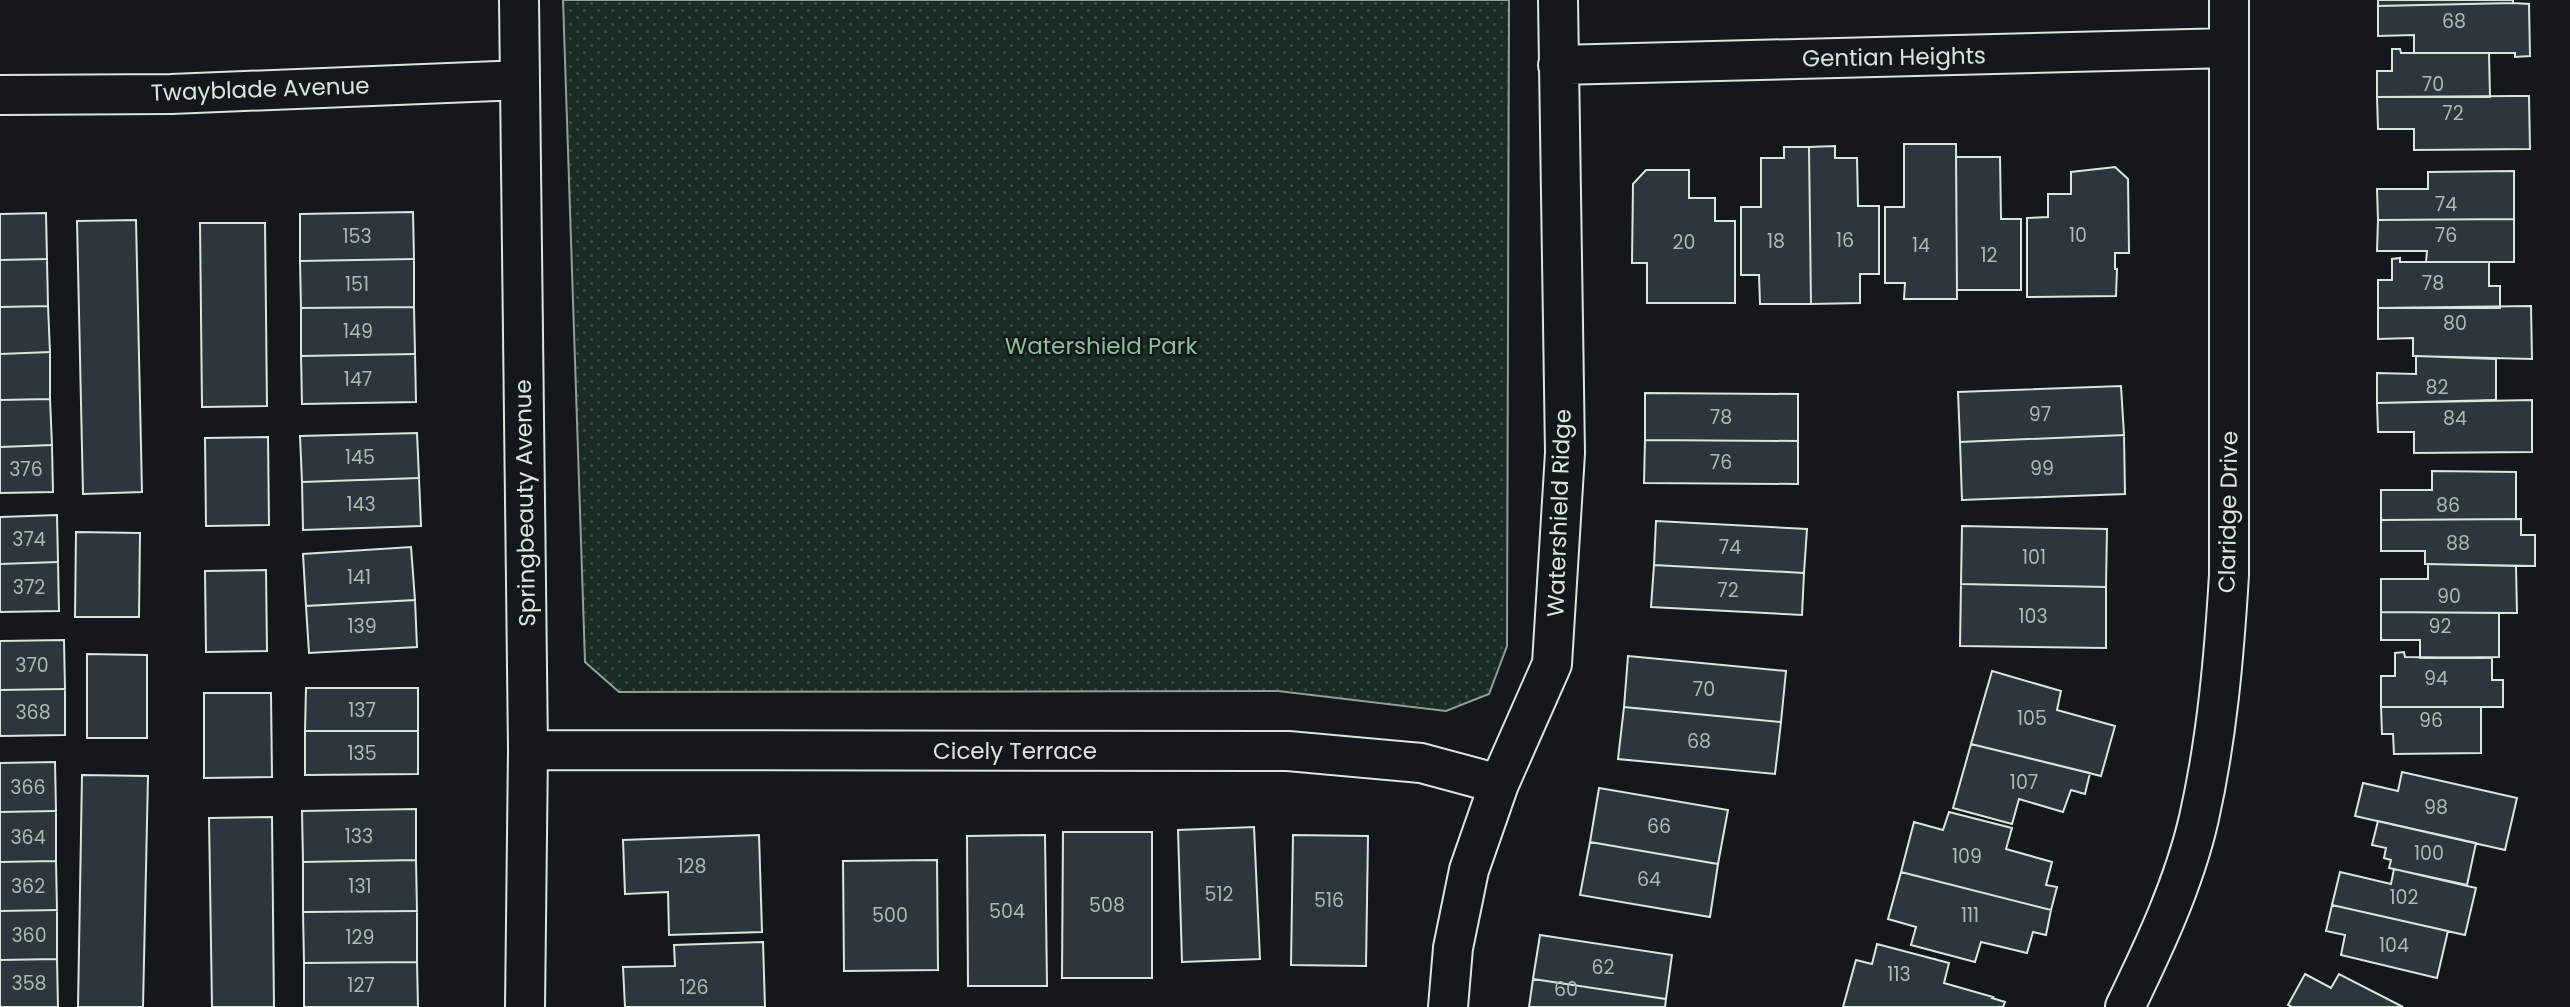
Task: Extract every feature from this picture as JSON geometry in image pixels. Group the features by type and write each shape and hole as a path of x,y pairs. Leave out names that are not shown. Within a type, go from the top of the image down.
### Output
{"street":[{"name":"Springbeauty Avenue","path":"519,0 528,750 525,1007"},
{"name":"Watershield Ridge","path":"1448,1007 1453,948 1469,870 1499,784 1552,664 1565,453 1558,0"},
{"name":"Claridge Drive","path":"2125,1007 2176,891 2198,821 2213,749 2223,665 2229,575 2229,0"},
{"name":"Gentian Heights","path":"1558,65 2229,48"},
{"name":"Twayblade Avenue","path":"0,95 171,93 520,80"},
{"name":"Cicely Terrace","path":"528,750 1288,751 1421,762 1499,784"}],"green space":[{"name":"Watershield Park","path":"563,0 1509,0 1507,646 1489,694 1446,711 1278,691 619,692 585,662"}],"building":[{"path":"2378,0 2513,0 2513,3 2378,6"},
{"path":"2529,4 2530,56 2515,57 2515,53 2414,53 2414,35 2378,36 2378,6"},
{"path":"2392,49 2400,49 2401,53 2489,53 2490,97 2377,97 2377,71 2392,71"},
{"path":"2529,96 2530,149 2414,150 2414,129 2378,129 2377,97"},
{"path":"1904,144 1956,144 1957,299 1904,299 1905,283 1885,283 1885,207 1904,207"},
{"path":"1835,146 1835,158 1857,158 1858,206 1879,206 1879,274 1860,274 1860,303 1811,304 1809,147"},
{"path":"1784,147 1809,147 1811,304 1760,304 1759,275 1741,275 1741,207 1761,207 1761,158 1784,158"},
{"path":"1956,157 2000,157 2001,219 2021,219 2021,290 1957,290"},
{"path":"2115,167 2128,179 2129,253 2115,253 2116,296 2027,297 2027,218 2048,217 2048,194 2071,194 2071,172"},
{"path":"1646,170 1689,170 1689,198 1715,198 1715,221 1735,221 1735,303 1647,303 1647,263 1632,263 1633,184"},
{"path":"2514,171 2514,219 2378,220 2377,189 2428,189 2428,172"},
{"path":"413,212 414,259 300,261 300,214"},
{"path":"46,213 47,259 0,260 0,214"},
{"path":"2514,219 2514,262 2426,262 2427,251 2377,251 2378,220"},
{"path":"136,220 142,492 83,494 77,221"},
{"path":"200,223 265,223 267,406 202,407"},
{"path":"2400,258 2400,262 2489,262 2489,286 2500,286 2500,308 2378,308 2378,280 2392,280 2392,259"},
{"path":"47,259 48,306 0,307 0,260"},
{"path":"414,259 414,307 301,308 300,261"},
{"path":"48,306 50,352 0,354 0,307"},
{"path":"2531,306 2532,359 2413,356 2413,338 2378,339 2378,308"},
{"path":"414,307 415,354 301,356 301,308"},
{"path":"50,352 50,399 0,400 0,354"},
{"path":"415,354 416,402 302,404 301,356"},
{"path":"2416,356 2496,359 2496,400 2377,403 2377,373 2416,374"},
{"path":"2121,386 2124,435 1960,442 1958,392"},
{"path":"1645,393 1798,394 1798,441 1645,440"},
{"path":"50,399 52,445 0,447 0,400"},
{"path":"2532,400 2532,452 2414,453 2414,432 2378,432 2377,403"},
{"path":"417,433 419,478 302,482 300,436"},
{"path":"2124,435 2125,494 1962,500 1960,442"},
{"path":"268,437 269,525 206,526 205,438"},
{"path":"1645,440 1798,441 1798,484 1644,483"},
{"path":"52,445 53,492 0,493 0,447"},
{"path":"2432,471 2516,472 2516,519 2381,520 2381,490 2432,490"},
{"path":"419,478 421,526 303,530 302,482"},
{"path":"57,515 58,562 0,564 0,517"},
{"path":"2521,519 2521,535 2535,535 2535,566 2425,564 2425,551 2381,551 2381,520"},
{"path":"1656,521 1807,529 1804,573 1654,565"},
{"path":"1962,526 2107,529 2106,587 1961,584"},
{"path":"76,532 140,533 139,617 75,617"},
{"path":"411,547 415,600 306,606 303,554"},
{"path":"58,562 59,611 0,612 0,564"},
{"path":"2428,564 2516,566 2517,613 2381,612 2381,579 2428,579"},
{"path":"1654,565 1804,573 1802,615 1651,607"},
{"path":"266,570 267,651 206,652 205,571"},
{"path":"1961,584 2106,587 2106,648 1960,646"},
{"path":"415,600 417,647 309,653 306,606"},
{"path":"2381,612 2499,613 2499,657 2420,658 2420,640 2381,640"},
{"path":"64,640 65,689 0,690 0,641"},
{"path":"2404,652 2405,657 2492,658 2492,680 2503,680 2503,707 2381,707 2381,676 2395,676 2395,653"},
{"path":"87,654 147,655 147,738 87,738"},
{"path":"1628,656 1786,671 1781,722 1624,707"},
{"path":"1992,671 2061,691 2057,710 2115,726 2101,776 1971,744"},
{"path":"306,688 418,688 418,731 305,731"},
{"path":"65,689 65,735 0,736 0,690"},
{"path":"204,693 271,693 272,777 204,778"},
{"path":"1624,707 1781,722 1775,774 1618,759"},
{"path":"2381,707 2481,707 2481,753 2394,754 2393,734 2382,734"},
{"path":"305,731 418,731 418,774 305,775"},
{"path":"1971,744 2090,773 2085,794 2071,790 2063,812 2019,799 2012,824 1953,808"},
{"path":"55,762 56,811 0,812 0,763"},
{"path":"2402,772 2517,798 2505,850 2355,816 2363,783 2398,791"},
{"path":"82,775 148,776 143,1007 78,1007"},
{"path":"1599,788 1728,810 1718,864 1590,842"},
{"path":"416,809 416,860 303,862 302,811"},
{"path":"56,811 56,861 0,862 0,812"},
{"path":"1949,812 2012,828 2006,849 2052,862 2046,885 2057,887 2051,910 1901,872 1914,822 1943,830"},
{"path":"272,817 274,1007 212,1007 209,818"},
{"path":"2378,821 2476,843 2467,885 2389,868 2391,860 2384,858 2386,848 2372,845"},
{"path":"1254,827 1260,959 1182,962 1178,830"},
{"path":"1063,832 1152,832 1152,978 1062,978"},
{"path":"759,835 762,932 669,935 668,892 625,894 623,840"},
{"path":"1045,835 1047,986 968,986 967,836"},
{"path":"1293,835 1368,836 1366,966 1291,965"},
{"path":"1590,842 1718,864 1710,917 1580,895"},
{"path":"416,860 417,911 303,912 303,862"},
{"path":"937,860 938,970 844,971 843,861"},
{"path":"56,861 57,910 0,911 0,862"},
{"path":"2394,869 2476,888 2465,935 2332,905 2340,872 2391,884"},
{"path":"1901,872 2051,910 2046,935 2033,932 2027,953 1981,942 1975,962 1911,945 1916,927 1888,919"},
{"path":"2332,905 2448,931 2437,978 2341,955 2345,935 2326,931"},
{"path":"57,910 57,959 0,960 0,911"},
{"path":"417,911 417,962 304,963 303,912"},
{"path":"1540,935 1672,955 1666,999 1533,979"},
{"path":"763,942 765,1007 625,1007 623,967 675,966 674,945"},
{"path":"1877,944 1949,963 1944,983 1993,997 2005,1002 2003,1007 1843,1007 1856,960 1872,964"},
{"path":"57,959 58,1007 0,1007 0,960"},
{"path":"417,962 418,1007 304,1007 304,963"},
{"path":"2305,974 2331,988 2339,974 2403,1007 2292,1007 2288,1005"},
{"path":"1533,979 1666,999 1665,1007 1529,1007"}]}
